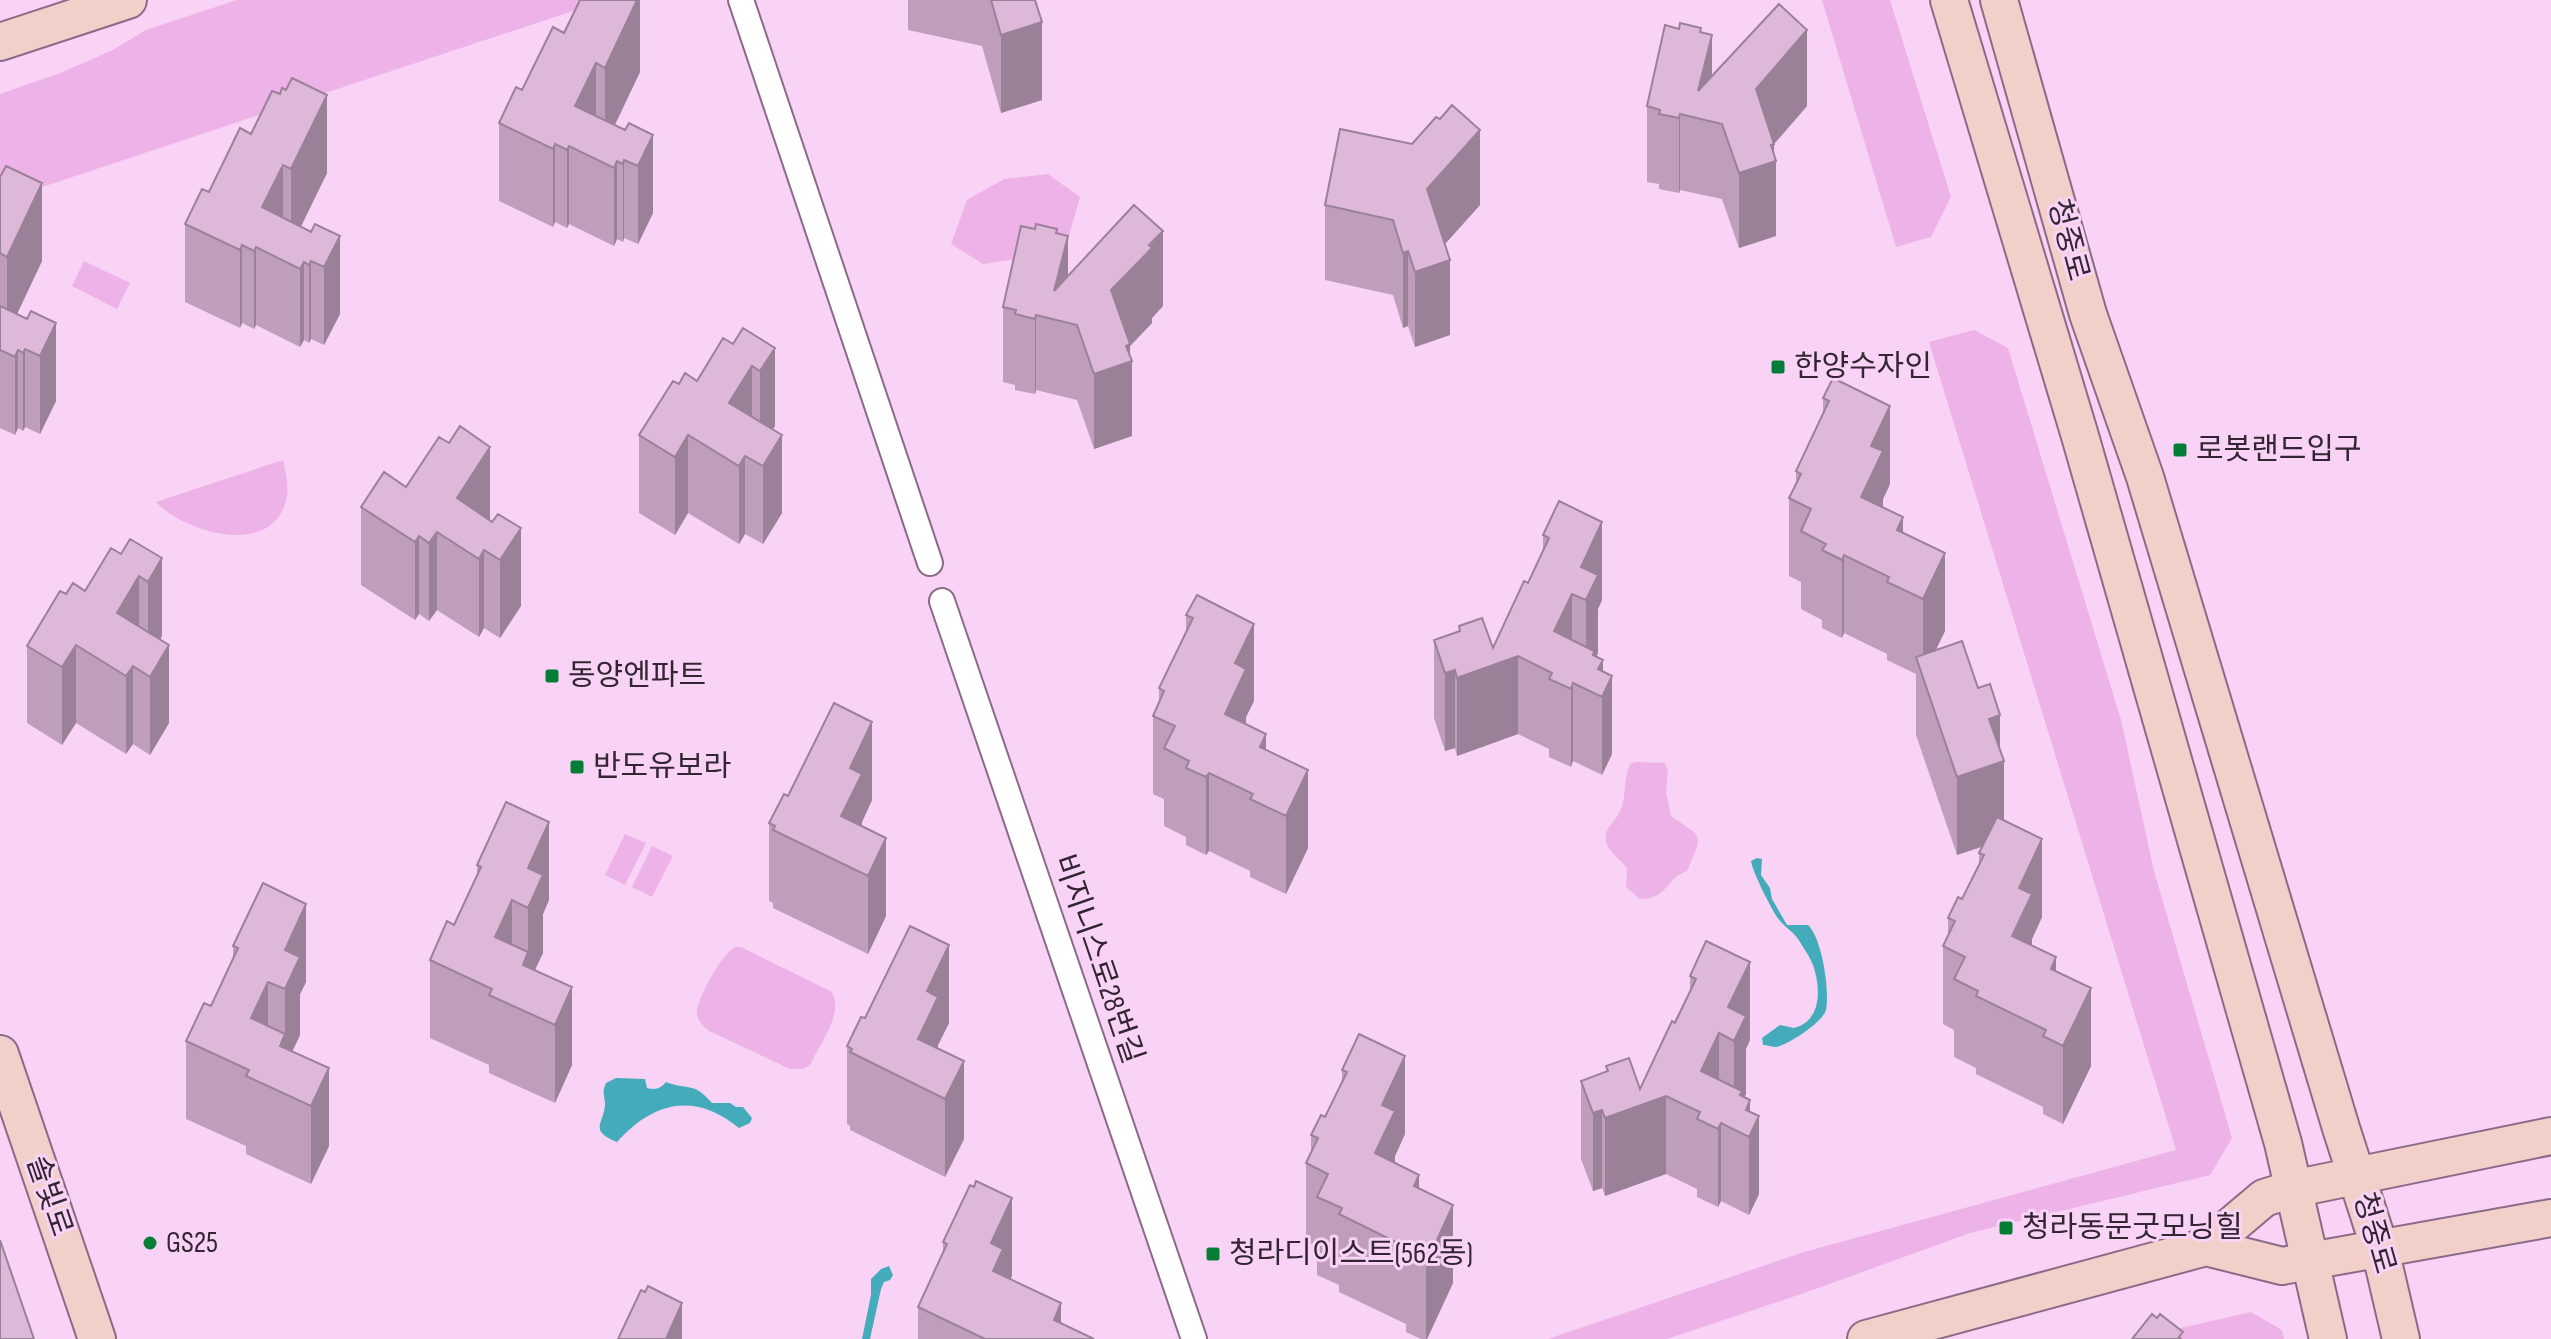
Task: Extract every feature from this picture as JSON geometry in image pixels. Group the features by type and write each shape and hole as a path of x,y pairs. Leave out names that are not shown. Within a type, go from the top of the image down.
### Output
{"main road":[{"path":"0,42 128,0"},
{"path":"1949,0 2080,436 2283,1143 2328,1339"},
{"name":"청중로","path":"1999,0 2088,314 2145,477 2380,1249 2401,1339"},
{"name":"솔빛로","path":"0,1054 9,1109 97,1339"},
{"path":"1866,1339 2206,1247 2264,1198 2292,1189 2551,1136"},
{"path":"2206,1247 2282,1266 2551,1218"}],"street":[{"path":"741,0 930,563"},
{"name":"비지니스로28번길","path":"942,601 1194,1339"}],"shaded area":[{"path":"237,0 606,0 0,201 0,94 111,51 146,30"},
{"path":"1822,0 1890,0 1951,197 1931,237 1896,247"},
{"path":"1048,174 1080,197 1068,239 1033,257 983,264 951,244 967,200 1004,179"},
{"path":"84,261 130,283 117,309 72,286"},
{"path":"1974,330 2008,348 2121,720 2154,871 2232,1138 2210,1175 1970,1233 1667,1339 1548,1339 1804,1252 2176,1150 1929,342"},
{"path":"283,460 287,487 285,504 276,520 262,530 244,535 205,530 169,513 156,502"},
{"path":"1631,763 1665,763 1671,816 1694,832 1698,839 1687,871 1674,878 1656,896 1640,899 1626,887 1627,868 1610,849 1605,837 1622,807 1628,769"},
{"path":"625,834 646,843 625,885 605,875"},
{"path":"652,846 673,856 652,897 632,887"},
{"path":"735,947 741,947 832,992 835,1001 833,1019 810,1065 803,1069 790,1069 709,1031 700,1021 697,1009 703,994 718,966"},
{"path":"2251,1312 2282,1330 2284,1339 2133,1339"}],"water":[{"path":"1762,859 1761,875 1787,925 1808,925 1813,932 1826,978 1826,1010 1819,1021 1776,1047 1763,1045 1762,1038 1780,1025 1794,1028 1803,1024 1814,1011 1818,993 1808,955 1777,917 1762,889 1751,861"},
{"path":"616,1078 645,1079 650,1089 660,1088 666,1082 691,1088 712,1103 743,1107 752,1118 750,1123 739,1128 707,1109 675,1106 645,1117 617,1142 600,1130 605,1086"},
{"path":"889,1266 893,1275 881,1289 870,1339 862,1339 871,1279"}],"building":[{"path":"580,0 637,0 605,68 596,63 575,106 625,130 629,123 653,135 638,166 624,160 623,164 617,161 614,168 569,146 567,150 555,144 553,149 499,123 516,87 522,90 553,27 564,33"},
{"path":"991,0 1035,0 1042,22 1001,35"},
{"path":"1779,4 1807,30 1756,89 1774,144 1771,145 1776,161 1739,173 1722,124 1680,114 1679,118 1659,114 1660,110 1647,106 1665,25 1679,29 1680,23 1701,28 1700,32 1712,35 1698,91"},
{"path":"292,78 327,95 291,169 283,165 262,207 311,232 315,224 340,236 324,267 311,261 309,265 304,262 300,269 256,247 254,251 242,245 240,250 185,224 202,189 209,192 240,128 251,134 272,91 280,94"},
{"path":"1452,105 1480,130 1427,189 1450,260 1415,272 1408,251 1403,253 1393,220 1325,205 1340,129 1412,144 1436,117 1440,119"},
{"path":"6,166 42,183 7,257 0,253 0,177"},
{"path":"1134,205 1163,231 1149,245 1152,248 1111,290 1130,344 1126,346 1132,361 1094,374 1077,325 1036,315 1035,319 1003,307 1021,226 1035,229 1036,224 1057,229 1056,233 1068,236 1054,291"},
{"path":"0,306 27,319 31,311 56,323 40,356 25,349 23,353 18,350 15,357 0,350"},
{"path":"743,328 775,348 760,371 752,366 729,403 782,435 763,466 745,456 739,466 688,435 675,457 639,435 673,381 679,384 685,373 697,381 723,338 733,344"},
{"path":"1833,378 1890,406 1871,446 1883,451 1861,497 1903,517 1897,530 1945,553 1923,599 1887,582 1889,577 1844,555 1842,560 1822,550 1826,544 1801,531 1811,509 1789,498 1801,474 1796,471 1829,401 1823,398"},
{"path":"460,426 490,447 457,498 492,522 498,514 521,528 500,560 484,550 479,559 437,532 429,543 419,536 415,542 361,507 384,472 406,487 439,437 449,443"},
{"path":"1559,501 1602,522 1581,567 1598,575 1586,600 1572,594 1554,631 1594,651 1593,655 1603,660 1598,669 1612,676 1602,697 1573,683 1571,689 1549,679 1552,673 1518,656 1457,678 1455,670 1445,673 1434,640 1460,631 1459,626 1482,618 1493,648 1524,581 1528,583 1549,538 1543,535"},
{"path":"130,539 162,558 148,582 139,576 117,613 169,645 150,677 133,666 126,676 76,645 62,667 27,646 60,591 66,594 73,583 85,591 111,548 121,554"},
{"path":"1197,595 1254,624 1235,663 1246,669 1225,714 1266,734 1260,747 1308,770 1286,816 1250,799 1253,794 1209,773 1206,777 1186,768 1189,761 1164,748 1175,726 1153,716 1164,691 1159,688 1193,618 1186,615"},
{"path":"1962,641 1978,688 1990,684 2000,715 1989,719 2004,761 1957,777 1916,657"},
{"path":"834,703 872,722 850,768 862,774 841,816 886,838 868,876 773,830 775,826 769,823 784,794 788,796"},
{"path":"506,802 549,822 528,868 543,875 528,908 512,900 495,937 528,952 523,965 572,987 555,1025 489,995 492,989 430,960 447,921 454,925"},
{"path":"1997,817 2042,839 2019,888 2032,894 2012,936 2056,957 2051,969 2091,988 2063,1046 2043,1036 2046,1030 1976,996 1978,991 1954,979 1965,957 1943,946 1955,921 1948,918 1958,897 1962,899 1984,855 1979,853"},
{"path":"263,883 306,904 285,950 300,957 285,989 268,982 251,1018 285,1034 280,1046 329,1068 311,1106 246,1076 249,1070 186,1041 204,1003 211,1006 238,948 233,946"},
{"path":"910,926 949,945 927,991 938,997 918,1039 964,1061 945,1099 850,1052 852,1049 847,1046 861,1017 865,1018"},
{"path":"1706,941 1750,962 1728,1007 1746,1016 1734,1041 1719,1033 1701,1071 1742,1091 1740,1095 1750,1100 1746,1110 1759,1116 1749,1137 1721,1123 1718,1129 1697,1119 1700,1112 1666,1096 1605,1118 1602,1110 1593,1113 1581,1081 1608,1071 1606,1066 1629,1058 1640,1089 1696,979 1690,976"},
{"path":"1359,1034 1405,1056 1382,1105 1395,1111 1375,1153 1419,1175 1414,1186 1453,1205 1426,1264 1406,1254 1408,1248 1339,1214 1342,1208 1317,1197 1328,1174 1306,1163 1318,1138 1311,1135 1321,1115 1325,1117 1347,1072 1342,1070"},
{"path":"976,1181 1012,1198 991,1243 1003,1249 993,1271 1061,1303 1054,1320 1094,1339 985,1339 918,1307 947,1244 943,1242 970,1185 974,1187"},
{"path":"0,1240 34,1339 0,1339"},
{"path":"648,1286 682,1303 666,1339 618,1339 641,1290 645,1292"},
{"path":"2152,1314 2157,1318 2160,1314 2183,1332 2179,1337 2181,1339 2132,1339"}],"place":[{"name":"한양수자인","path":"1778,367"},
{"name":"로봇랜드입구","path":"2180,450"},
{"name":"동양엔파트","path":"552,676"},
{"name":"반도유보라","path":"577,767"},
{"name":"청라동문굿모닝힐","path":"2006,1228"},
{"name":"GS25","path":"150,1243"},
{"name":"청라디이스트(562동)","path":"1213,1254"}]}
